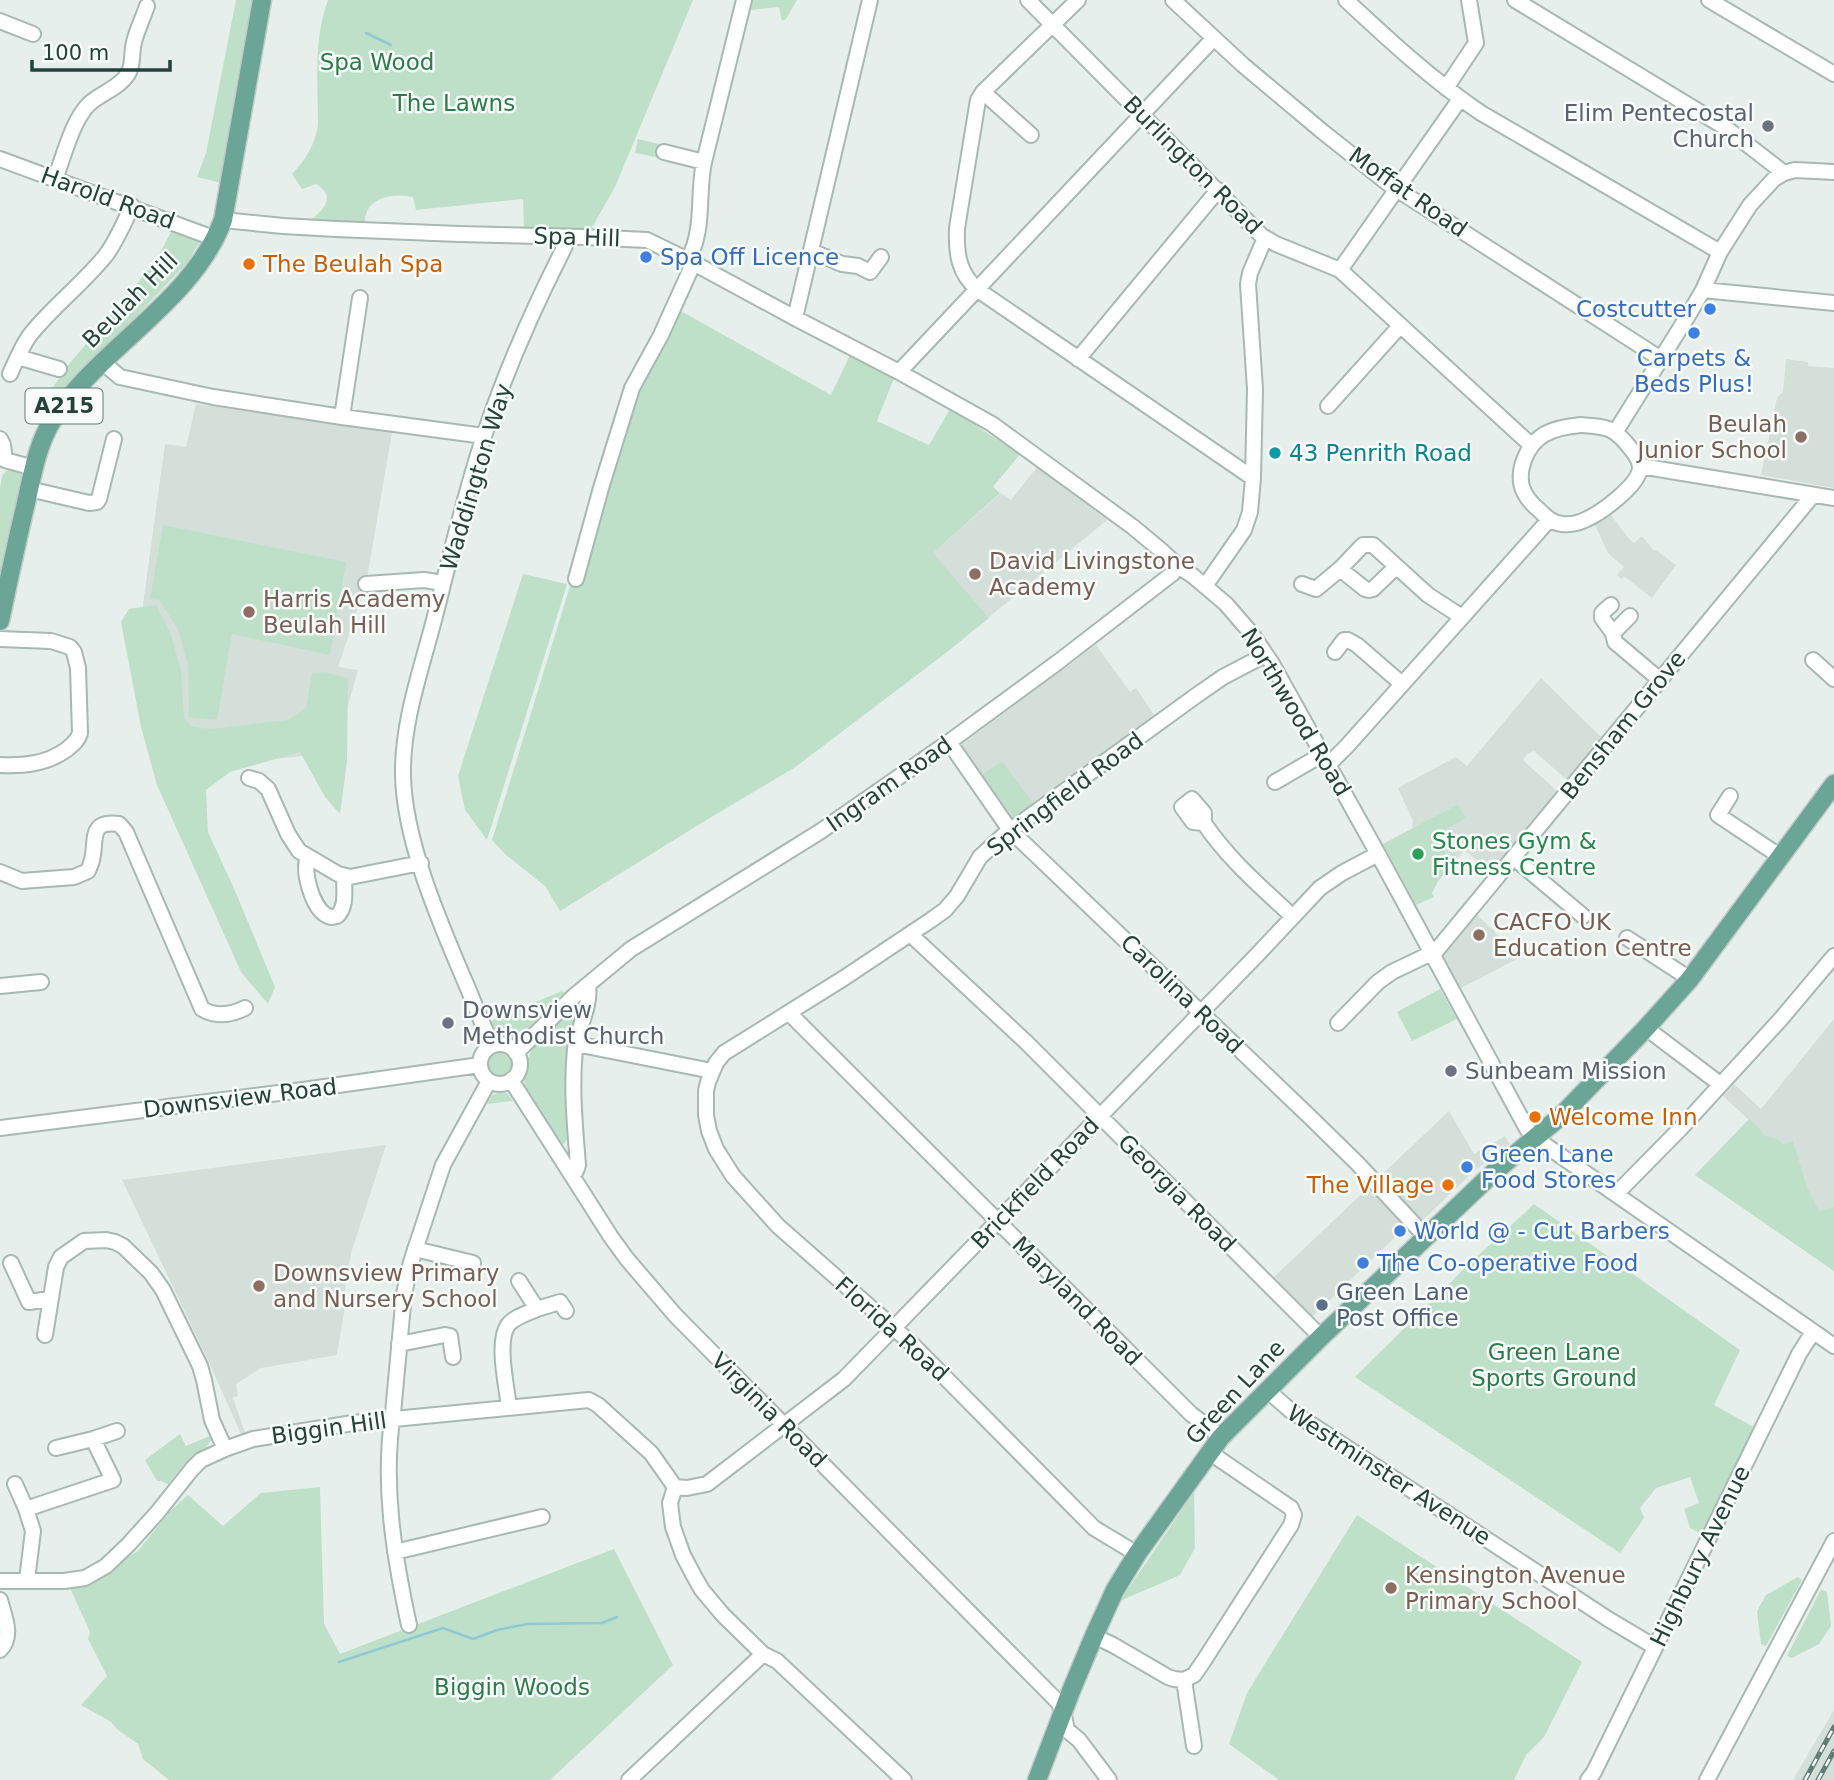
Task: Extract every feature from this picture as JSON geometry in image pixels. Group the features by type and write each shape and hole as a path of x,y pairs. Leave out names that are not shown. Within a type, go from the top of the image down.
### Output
{"main road":[{"name":"Beulah Hill","path":"0,621 34,468 41,444 53,421 102,362 174,293 199,265 216,239 223,220 262,0"},
{"name":"Green Lane","path":"1037,1780 1115,1590 1136,1555 1215,1444 1267,1390 1493,1173 1575,1102 1646,1028 1690,979 1834,785"}],"street":[{"path":"576,579 632,388 661,335 691,261 698,231 704,162 744,0"},
{"path":"795,318 870,0"},
{"name":"Burlington Road","path":"1028,0 1265,238 1340,270 1531,445"},
{"path":"1078,0 983,93 977,104 957,239 960,266 976,289 1253,478"},
{"path":"1346,0 1392,44 1460,99 1720,252"},
{"path":"1446,88 1476,43 1469,0"},
{"path":"1709,0 1834,74"},
{"name":"Moffat Road","path":"1176,1 1214,38 1323,132 1397,189 1661,359"},
{"path":"1524,2 1726,128 1784,173"},
{"path":"55,179 78,119 88,106 127,75 133,44 146,6"},
{"path":"0,22 33,34"},
{"path":"899,372 1214,38"},
{"path":"983,93 1031,135"},
{"path":"1340,270 1460,99"},
{"path":"664,152 704,162"},
{"name":"Harold Road","path":"0,159 216,239"},
{"path":"1616,431 1703,290 1720,252 1750,205 1774,179 1784,173 1795,170 1834,172"},
{"path":"1078,359 1218,190"},
{"path":"10,374 33,332 82,282 116,241 132,206"},
{"name":"Spa Hill","path":"223,220 296,227 647,240 899,372"},
{"name":"Waddington Way","path":"493,1045 443,929 421,863 406,807 403,758 409,720 443,583 484,436 523,333 567,237"},
{"path":"1205,586 1247,524 1250,512 1255,369 1248,284 1251,268 1265,238"},
{"path":"811,251 870,272 881,257"},
{"path":"1703,290 1834,303"},
{"path":"342,417 360,298"},
{"path":"1328,406 1401,327"},
{"path":"18,357 60,369"},
{"path":"102,362 116,375 213,397 484,436"},
{"name":"Northwood Road","path":"899,372 979,416 1133,527 1226,604 1245,625 1271,662 1326,759 1527,1129 1535,1138"},
{"path":"1568,426 1592,426 1616,431 1636,455 1640,466 1637,476 1625,490 1589,518 1571,524 1556,523 1549,520 1528,498 1523,487 1523,465 1531,445 1547,432 1568,426"},
{"path":"0,439 4,444 2,464 34,468"},
{"path":"29,489 89,503 97,502 114,439"},
{"path":"1640,466 1834,498"},
{"name":"Bensham Grove","path":"1338,1023 1378,982 1392,972 1436,951 1813,495"},
{"path":"1275,782 1340,754 1549,520"},
{"path":"1302,584 1316,589 1360,548 1373,545 1428,596 1462,618"},
{"name":"Ingram Road","path":"516,1053 588,985 640,943 782,857 949,742 1159,584 1178,566"},
{"path":"1340,569 1369,590 1396,567"},
{"path":"366,584 424,580 443,583"},
{"path":"1611,605 1602,613 1602,618 1614,633 1615,642 1660,680"},
{"path":"1614,633 1630,616"},
{"path":"0,639 51,642 74,652 78,668 79,733 72,745 54,758 36,764 0,765"},
{"path":"1335,652 1344,640 1348,640 1402,684"},
{"name":"Springfield Road","path":"712,1071 724,1053 938,915 964,887 980,857 1010,830 1223,677 1265,655"},
{"path":"1813,660 1834,679"},
{"name":"Carolina Road","path":"949,742 1010,830 1357,1163 1426,1237"},
{"path":"249,778 259,781 268,789 299,851 344,877 421,863"},
{"path":"1730,796 1718,815 1781,857"},
{"path":"0,872 22,881 74,877 88,871 92,860 94,834 108,823 119,824 126,832 202,1009 223,1015 245,1008"},
{"path":"1204,823 1241,868 1293,917"},
{"name":"Brickfield Road","path":"676,1487 708,1484 844,1379 1328,882 1378,853"},
{"path":"308,857 305,867 309,885 321,911 329,917 342,912 344,877"},
{"path":"1514,858 1583,916"},
{"name":"Georgia Road","path":"910,934 984,1001 1101,1116 1321,1338"},
{"path":"1627,938 1690,979"},
{"path":"1616,1194 1681,1128 1834,956"},
{"path":"0,986 41,982"},
{"path":"571,1174 576,1171 578,1165 573,1105 576,1044 590,997 588,985"},
{"name":"Maryland Road","path":"789,1013 1191,1414 1215,1444 1292,1511 1293,1520 1203,1662 1194,1675 1184,1680"},
{"path":"1646,1028 1720,1084"},
{"path":"505,1044 519,1058 519,1069 512,1080 502,1084 489,1081 483,1075 480,1065 483,1053 493,1045 505,1044"},
{"path":"576,1044 712,1071"},
{"name":"Downsview Road","path":"0,1128 480,1065"},
{"name":"Florida Road","path":"712,1071 706,1103 709,1131 716,1149 733,1176 785,1233 895,1327 1094,1528 1136,1555"},
{"name":"Virginia Road","path":"512,1080 611,1237 650,1287 1058,1702 1067,1731 1079,1740 1109,1780"},
{"path":"409,1625 395,1552 389,1478 390,1425 404,1294 415,1249 443,1165 489,1081"},
{"path":"1535,1138 1834,1346"},
{"path":"45,1335 56,1267 61,1257 83,1241 115,1242 123,1246 163,1290 200,1366 212,1420 225,1449"},
{"path":"415,1249 473,1264"},
{"path":"11,1262 29,1302 50,1299"},
{"path":"519,1281 537,1309"},
{"path":"509,1408 503,1352 507,1326 537,1309 560,1302 566,1311"},
{"name":"Highbury Avenue","path":"1589,1779 1799,1354 1813,1332"},
{"path":"399,1344 450,1336 453,1357"},
{"name":"Westminster Avenue","path":"1267,1390 1291,1411 1608,1619 1656,1647"},
{"name":"Biggin Hill","path":"0,1581 64,1581 85,1578 106,1566 157,1513 191,1469 201,1460 225,1449 253,1439 392,1419 592,1401 650,1453 676,1487"},
{"path":"56,1448 117,1431"},
{"path":"26,1509 113,1480 93,1439"},
{"path":"15,1484 33,1531 27,1580"},
{"path":"676,1487 670,1503 678,1542 688,1566 712,1603 763,1654 777,1661 904,1780"},
{"path":"395,1552 542,1517"},
{"path":"1707,1780 1834,1541"},
{"path":"0,1600 8,1628 7,1639 0,1650"},
{"path":"1094,1636 1114,1644 1168,1677 1184,1680 1194,1746"},
{"path":"629,1780 763,1654"}],"shaded area":[{"name":"Beulah Junior School","path":"1786,359 1808,362 1808,366 1834,368 1834,488 1761,475 1777,398 1783,392"},
{"name":"Harris Academy Beulah Hill","path":"196,404 392,432 366,584 338,667 358,670 335,752 158,773 138,641 165,444 186,447"},
{"name":"David Livingstone Academy","path":"1037,467 1107,520 942,656 884,596 1001,493 1011,500"},
{"path":"1611,515 1630,540 1634,543 1642,536 1654,551 1676,565 1652,598 1625,577 1622,579 1617,575 1624,567 1608,553 1595,525"},
{"path":"1096,645 1130,692 1136,688 1156,718 1013,818 961,745"},
{"path":"1541,678 1602,738 1567,780 1534,751 1528,753 1523,760 1558,792 1491,873 1465,850 1452,865 1436,834 1465,818 1458,804 1412,829 1413,821 1398,788 1456,757 1467,766"},
{"name":"CACFO UK Education Centre","path":"1477,915 1521,957 1461,988 1443,956"},
{"path":"1834,1019 1834,1271 1696,1175 1749,1120 1723,1096 1734,1084 1761,1109"},
{"path":"1449,1111 1474,1154 1505,1136 1510,1144 1473,1172 1422,1221 1417,1216 1312,1317 1274,1277"},
{"name":"Downsview Primary and Nursery School","path":"386,1145 352,1250 346,1277 344,1313 337,1355 261,1368 236,1384 238,1396 233,1398 245,1433 241,1434 122,1180"},
{"path":"1834,1710 1834,1780 1793,1780 1794,1778"}],"green space":[{"path":"236,0 254,0 238,75 221,183 197,177 206,153"},
{"name":"The Lawns","path":"328,0 693,0 615,187 591,229 524,228 523,199 416,210 413,197 397,196 374,202 366,214 365,223 312,219 324,206 327,197 316,184 302,189 292,174 302,163 317,132 318,46"},
{"path":"751,0 797,0 782,21 779,7 750,10"},
{"path":"638,139 664,145 661,158 635,153"},
{"path":"172,230 201,240 187,263 57,399 48,394 70,363 155,262"},
{"path":"679,310 831,395 850,355 894,378 877,421 929,445 950,409 1020,454 993,487 1000,493 933,553 989,618 794,768 560,911 545,886 506,855 492,840 571,583 580,586 605,495 640,389"},
{"path":"10,470 19,472 23,478 0,578 0,488 2,476"},
{"path":"163,525 346,562 330,655 232,634 217,720 189,717 188,665 178,629 159,600 150,599"},
{"path":"523,574 567,584 487,840 465,810 458,776"},
{"path":"156,605 170,632 181,670 184,718 193,727 211,729 288,720 306,708 312,673 324,672 348,678 347,762 340,814 325,797 300,752 230,772 206,790 208,832 275,987 268,1004 241,972 157,785 141,727 121,622 129,609"},
{"path":"1002,761 1033,803 1013,817 982,775"},
{"path":"1458,804 1466,818 1436,835 1452,865 1438,881 1432,893 1434,897 1416,905 1383,844"},
{"path":"1440,989 1457,1019 1412,1041 1397,1012"},
{"path":"562,991 564,993 534,1023 514,1038 502,1036 491,1023 493,1020"},
{"path":"571,1009 575,1010 576,1014 566,1055 565,1106 568,1138 564,1144 560,1144 525,1087 523,1070 534,1045"},
{"path":"500,1048 511,1052 515,1063 511,1074 500,1078 489,1074 485,1063 489,1052"},
{"path":"500,1092 508,1094 513,1101 487,1104 492,1095"},
{"path":"1749,1119 1764,1136 1780,1141 1782,1145 1793,1141 1807,1187 1819,1211 1834,1207 1834,1271 1695,1175"},
{"name":"Green Lane Sports Ground","path":"1534,1204 1740,1350 1714,1405 1754,1427 1702,1534 1690,1528 1684,1509 1699,1503 1690,1477 1656,1488 1640,1508 1644,1518 1620,1553 1355,1377"},
{"path":"180,1434 186,1446 210,1436 211,1440 206,1448 184,1464 168,1484 157,1481 145,1460"},
{"name":"Biggin Woods","path":"320,1487 324,1624 340,1654 614,1549 673,1665 550,1780 169,1780 143,1759 138,1744 111,1722 81,1705 107,1676 88,1639 90,1632 70,1588 88,1584 103,1571 138,1551 170,1511 188,1495 223,1526 261,1493"},
{"path":"1194,1492 1195,1548 1180,1575 1120,1601"},
{"name":"Kensington Avenue Primary School","path":"1357,1515 1582,1662 1544,1737 1526,1755 1514,1780 1279,1780 1229,1744 1247,1693"},
{"path":"1798,1577 1802,1580 1766,1646 1761,1644 1757,1611 1766,1595"},
{"path":"1821,1589 1827,1592 1831,1626 1819,1644 1792,1658 1787,1656"}],"waterway":[{"path":"366,33 391,45"},
{"path":"339,1662 443,1628 473,1639 497,1630 527,1624 602,1623 617,1617"}],"railway":[{"path":"1805,1780 1834,1727"},
{"path":"1818,1780 1834,1751"}],"place":[{"name":"Elim Pentecostal Church","path":"1768,126"},
{"name":"Spa Off Licence","path":"646,257"},
{"name":"The Beulah Spa","path":"249,264"},
{"name":"Costcutter","path":"1710,309"},
{"name":"Carpets & Beds Plus!","path":"1694,333"},
{"name":"Beulah Junior School","path":"1801,437"},
{"name":"43 Penrith Road","path":"1275,453"},
{"name":"David Livingstone Academy","path":"975,574"},
{"name":"Harris Academy Beulah Hill","path":"249,612"},
{"name":"Stones Gym & Fitness Centre","path":"1418,854"},
{"name":"CACFO UK Education Centre","path":"1479,935"},
{"name":"Downsview Methodist Church","path":"448,1023"},
{"name":"Sunbeam Mission","path":"1451,1071"},
{"name":"Welcome Inn","path":"1535,1117"},
{"name":"Green Lane Food Stores","path":"1467,1167"},
{"name":"The Village","path":"1448,1185"},
{"name":"World @ - Cut Barbers","path":"1400,1231"},
{"name":"The Co-operative Food","path":"1363,1263"},
{"name":"Downsview Primary and Nursery School","path":"259,1286"},
{"name":"Green Lane Post Office","path":"1322,1305"},
{"name":"Kensington Avenue Primary School","path":"1391,1588"}],"park label":[{"name":"Spa Wood","path":"377,62"}]}
